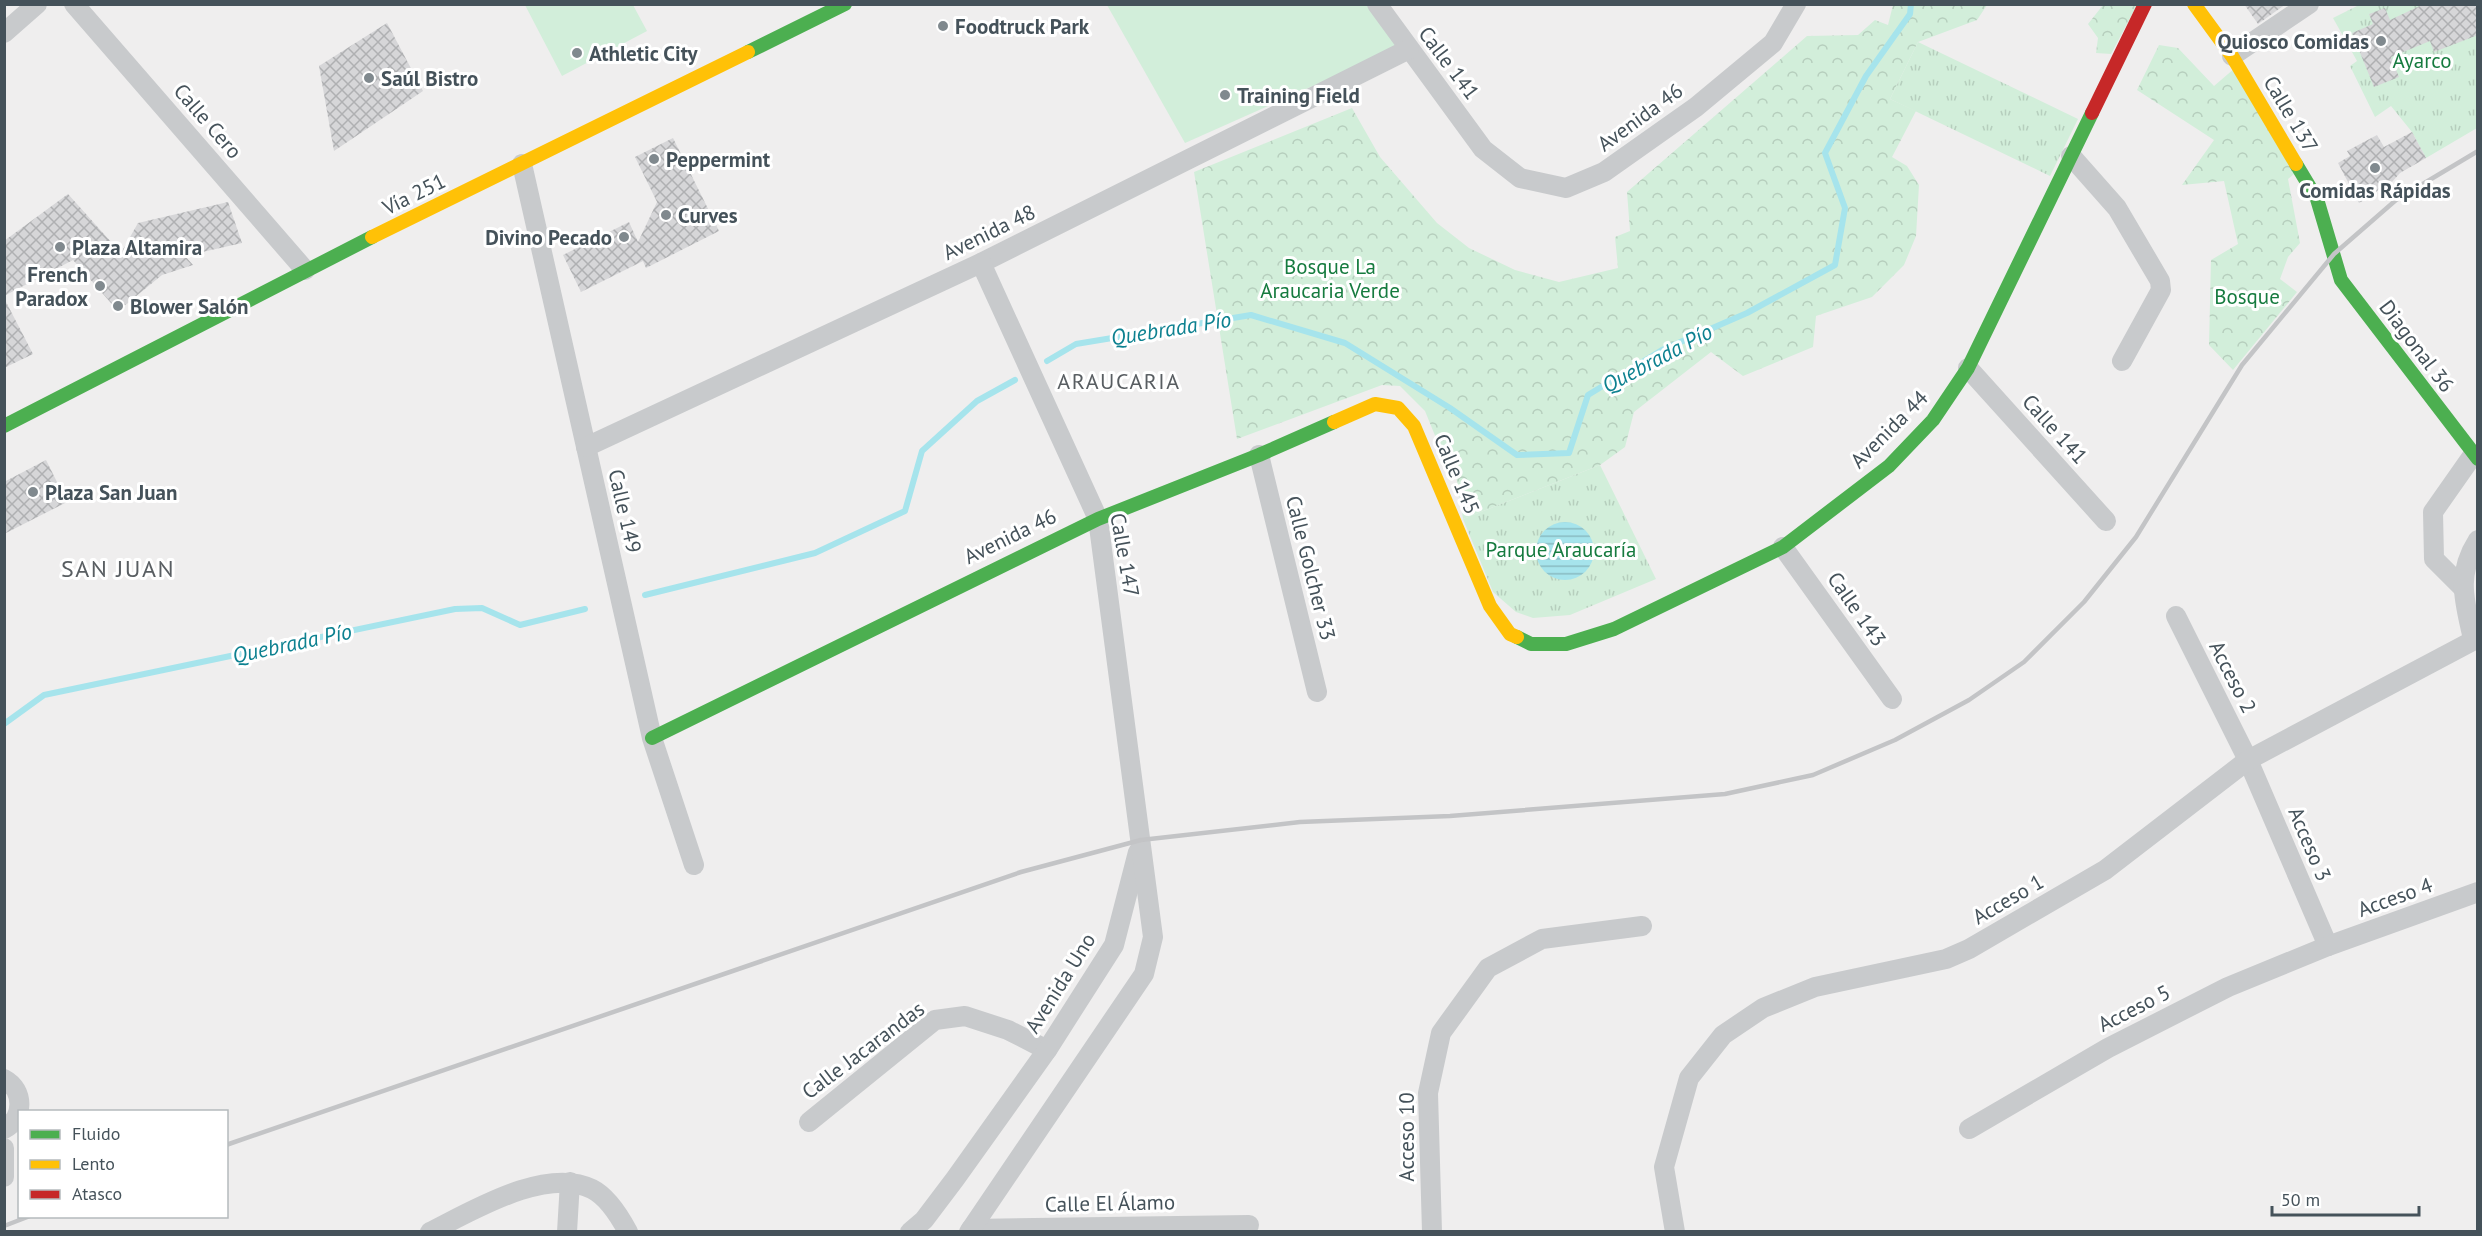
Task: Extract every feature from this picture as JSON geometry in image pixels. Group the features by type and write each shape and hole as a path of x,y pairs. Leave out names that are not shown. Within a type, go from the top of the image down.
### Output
{"street":[{"path":"4,33 38,4"},
{"name":"Calle Cero","path":"74,4 305,270"},
{"name":"Vía 251","path":"8,424 305,270 845,4"},
{"name":"Calle 141","path":"1377,4 1484,149"},
{"name":"Avenida 46","path":"1484,149 1520,178 1566,188 1604,172 1696,107 1773,43 1796,4"},
{"name":"Avenida 44","path":"1532,644 1566,644 1614,629 1783,547 1888,466 1933,420 1968,368 2145,4"},
{"name":"Calle 137","path":"2194,4 2232,56 2317,199 2334,254"},
{"path":"2232,56 2309,4"},
{"name":"Avenida 48","path":"586,447 981,264 1408,49"},
{"path":"2071,156 2117,208 2160,281 2161,290 2122,361"},
{"name":"Calle 149","path":"522,164 652,738 694,865"},
{"name":"Diagonal 36","path":"2334,254 2341,280 2476,457"},
{"name":"Calle 147","path":"981,264 1098,519 1141,840"},
{"name":"Calle 141","path":"1968,368 2106,521"},
{"name":"Avenida 46","path":"652,738 1098,519 1259,455 1375,404 1398,408"},
{"name":"Calle 145","path":"1398,408 1414,426 1490,606 1510,634 1532,644"},
{"name":"Calle Golcher 33","path":"1259,455 1317,692"},
{"path":"2462,587 2434,559 2433,512 2476,457"},
{"name":"Acceso 1","path":"1675,1232 1664,1167 1689,1078 1723,1035 1763,1008 1815,987 1946,959 1969,949 2105,870 2248,760 2475,639 2462,587 2470,552 2478,540"},
{"name":"Calle 143","path":"1783,547 1892,699"},
{"name":"Acceso 2","path":"2176,616 2248,760"},
{"name":"Acceso 3","path":"2248,760 2328,946"},
{"path":"970,1230 1144,974 1153,937 1141,840"},
{"name":"Avenida Uno","path":"918,1228 1047,1050 1114,945 1141,840"},
{"name":"Acceso 4","path":"2328,946 2478,892"},
{"name":"Acceso 10","path":"1432,1232 1428,1093 1441,1033 1488,968 1542,939 1642,926"},
{"name":"Acceso 5","path":"1969,1129 2108,1048 2228,987 2328,946"},
{"name":"Calle Jacarandas","path":"809,1122 934,1020 964,1016 1008,1030 1047,1050"},
{"path":"4,1079 17,1092 19,1110"},
{"path":"4,1129 10,1126 18,1116"},
{"path":"4,1148 6,1152 4,1177"},
{"path":"430,1232 488,1203 532,1187 570,1182 594,1190 619,1215 628,1232"},
{"path":"567,1232 570,1182"},
{"name":"Calle El Álamo","path":"970,1230 1249,1225"}],"green space":[{"name":"Athletic City","path":"525,5 633,5 647,31 562,76"},
{"name":"Training Field","path":"1107,5 1370,5 1398,48 1185,143"},
{"name":"Bosque La Araucaria Verde","path":"1893,5 1987,5 1977,20 1918,42 1890,99 1916,111 1892,157 1907,166 1919,185 1916,236 1904,265 1872,297 1816,316 1813,347 1743,376 1711,352 1634,412 1625,447 1600,465 1463,519 1456,475 1438,443 1425,411 1400,386 1382,385 1237,439 1194,172 1352,108 1380,157 1437,223 1469,248 1515,270 1559,282 1618,268 1615,237 1630,231 1627,192 1807,36 1858,35 1875,20 1888,25"},
{"path":"2103,5 2137,5 2111,54 2096,53 2098,38 2088,24"},
{"name":"Ayarco","path":"2359,5 2477,5 2477,128 2426,158 2412,132 2391,106 2375,117 2350,66 2357,61 2333,18"},
{"path":"1918,42 2078,119 2050,176 1890,99"},
{"name":"Bosque","path":"2159,45 2178,48 2214,86 2235,68 2299,170 2288,179 2300,243 2288,257 2280,279 2297,292 2233,370 2209,345 2211,260 2238,244 2224,181 2182,185 2214,140 2137,90"},
{"name":"Parque Araucaría","path":"1600,465 1656,579 1570,615 1533,618 1516,612 1493,592 1463,519"}],"water":[{"path":"1565,522 1581,527 1589,535 1594,551 1589,567 1581,575 1565,580 1549,575 1541,567 1536,551 1541,535 1549,527"}],"building":[{"path":"2244,4 2286,4 2258,24"},
{"path":"2424,4 2478,4 2478,35 2434,52 2430,41 2391,57 2399,77 2374,87 2352,33 2373,24 2369,14 2385,8 2390,20"},
{"name":"Saúl Bistro","path":"387,23 423,91 334,151 319,66"},
{"name":"Comidas Rápidas","path":"2412,132 2426,158 2400,173 2392,182 2386,182 2373,195 2359,203 2338,163 2350,156 2347,151 2377,135 2384,147"},
{"path":"673,138 719,231 646,268 643,261 581,292 563,255 629,222 638,242 657,202 635,157"},
{"path":"68,194 121,253 138,223 228,202 242,243 185,256 193,265 162,275 118,311 73,260 4,296 4,241"},
{"path":"4,298 33,354 4,368"},
{"name":"Plaza San Juan","path":"46,460 67,502 4,534 4,482"}],"waterway":[{"name":"Quebrada Pío","path":"1047,361 1076,344 1251,315 1345,343 1450,408 1517,455 1569,453 1588,395 1662,350 1747,313 1835,265 1845,208 1825,153 1866,76 1910,14 1911,4"},
{"name":"Quebrada Pío","path":"645,595 815,553 905,511 922,451 977,401 1015,380"},
{"name":"Quebrada Pío","path":"4,724 44,695 455,609 482,608 520,625 585,609"}],"railway":[{"path":"228,1144 1021,872 1141,840 1300,822 1450,816 1725,794 1813,775 1895,740 1969,700 2024,662 2084,602 2136,537 2242,365 2334,254 2396,200 2478,151"},
{"path":"4,1226 25,1218"}],"traffic: fast":[{"path":"748,52 845,4"},
{"path":"1517,637 1531,644 1566,644 1614,629 1783,547 1889,466 1933,420 1968,368 2092,113"},
{"path":"2296,164 2317,199 2341,280 2478,459"},
{"path":"4,426 372,237"},
{"path":"652,738 1098,519 1259,455 1334,422"}],"traffic: slow":[{"path":"2194,4 2232,56 2296,164"},
{"path":"372,237 748,52"},
{"path":"1334,422 1375,404 1398,408 1414,426 1490,606 1510,634 1517,637"}],"traffic: jam":[{"path":"2092,113 2145,4"}],"place":[{"name":"Foodtruck Park","path":"943,26"},
{"name":"Quiosco Comidas","path":"2381,41"},
{"name":"Athletic City","path":"577,53"},
{"name":"Saúl Bistro","path":"369,78"},
{"name":"Training Field","path":"1225,95"},
{"name":"Peppermint","path":"654,159"},
{"name":"Comidas Rápidas","path":"2375,168"},
{"name":"Curves","path":"666,215"},
{"name":"Divino Pecado","path":"624,237"},
{"name":"Plaza Altamira","path":"60,247"},
{"name":"French Paradox","path":"100,286"},
{"name":"Blower Salón","path":"118,306"},
{"name":"Plaza San Juan","path":"33,492"}],"district":[{"name":"ARAUCARIA","path":"1119,381"},
{"name":"SAN JUAN","path":"118,568"}]}
